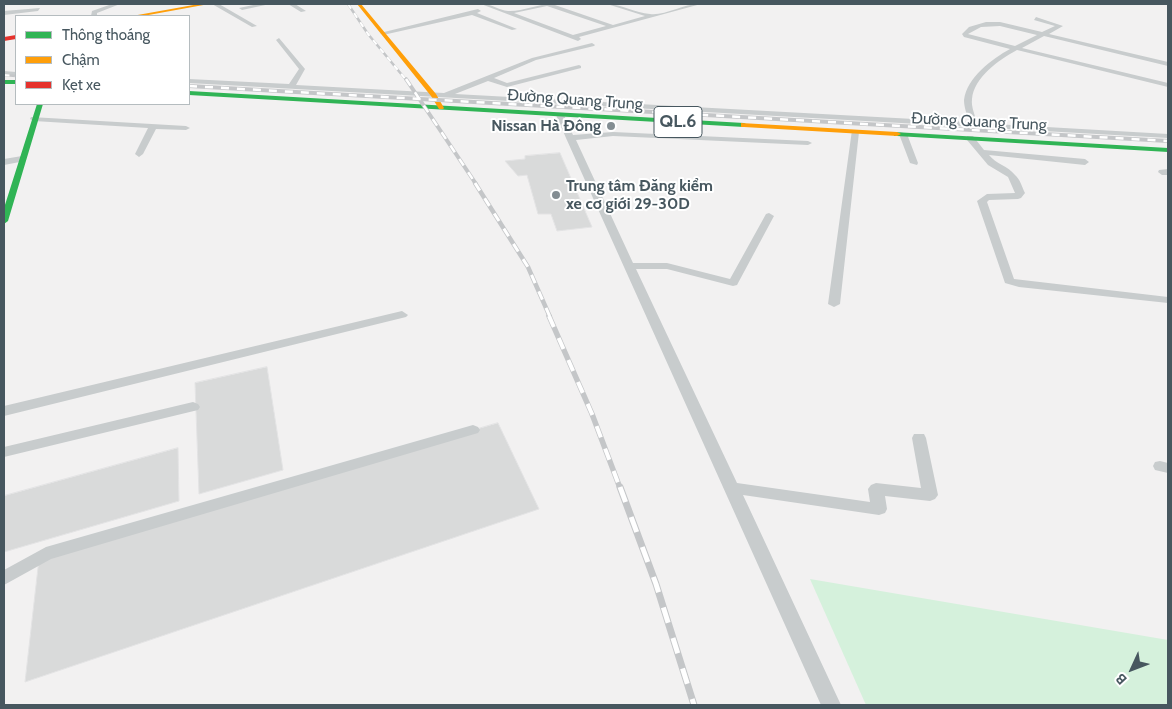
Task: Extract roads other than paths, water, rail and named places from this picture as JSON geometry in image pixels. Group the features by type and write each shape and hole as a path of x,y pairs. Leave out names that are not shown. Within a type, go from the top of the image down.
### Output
{"main road":[{"path":"141,15 206,4"},
{"path":"359,4 434,95 441,108"},
{"path":"262,98 275,86"},
{"name":"Đường Quang Trung","path":"190,93 441,108 561,109 855,132 1168,150"},
{"path":"4,221 40,105"}],"lane":[{"path":"94,15 94,12 117,4"},
{"path":"215,4 254,26"},
{"path":"242,8 267,4"},
{"path":"291,4 303,11"},
{"path":"434,95 458,91 485,78 534,59 592,44 484,4"},
{"path":"507,12 548,4 611,26"},
{"path":"610,4 650,16"},
{"path":"678,4 686,6"},
{"path":"572,37 698,4"},
{"path":"383,33 493,7"},
{"path":"4,13 38,9"},
{"path":"472,13 514,30"},
{"path":"974,125 968,106 969,94 977,80 993,62 1060,26 1036,19"},
{"path":"1168,64 992,23 967,30 965,34 966,36 1168,85"},
{"path":"279,40 302,70 291,87"},
{"path":"1111,57 1120,52"},
{"path":"1095,67 1103,62"},
{"path":"485,78 507,85 579,67"},
{"path":"190,82 434,95 561,109 974,125 1168,136"},
{"path":"561,109 570,138 830,705"},
{"path":"34,119 186,128"},
{"path":"139,154 153,126"},
{"path":"834,304 855,132"},
{"path":"570,138 613,134 808,143"},
{"path":"903,134 914,163"},
{"path":"970,138 991,163 1002,168 1012,176 1020,193 1018,196 987,197 982,201 1009,280 1019,284 1168,300"},
{"path":"981,152 1085,162"},
{"path":"4,162 22,159"},
{"path":"629,266 667,266 733,283 769,216"},
{"path":"4,411 402,315"},
{"path":"4,452 193,407"},
{"path":"4,578 46,554 473,430"},
{"path":"731,488 879,509 876,490 930,494 918,438"}],"railway":[{"path":"348,4 368,34 407,81"},
{"path":"4,75 15,76"},
{"path":"406,79 419,99"},
{"path":"190,86 419,99"},
{"path":"419,99 1168,141"},
{"path":"419,99 476,184"},
{"path":"475,183 528,267 550,317"},
{"path":"549,316 592,414 620,488"},
{"path":"620,487 656,584 694,705"}],"place":[{"name":"Nissan Hà Đông","path":"611,126"},
{"name":"Trung tâm Đăng kiểm xe cơ giới 29-30D","path":"556,195"}]}
